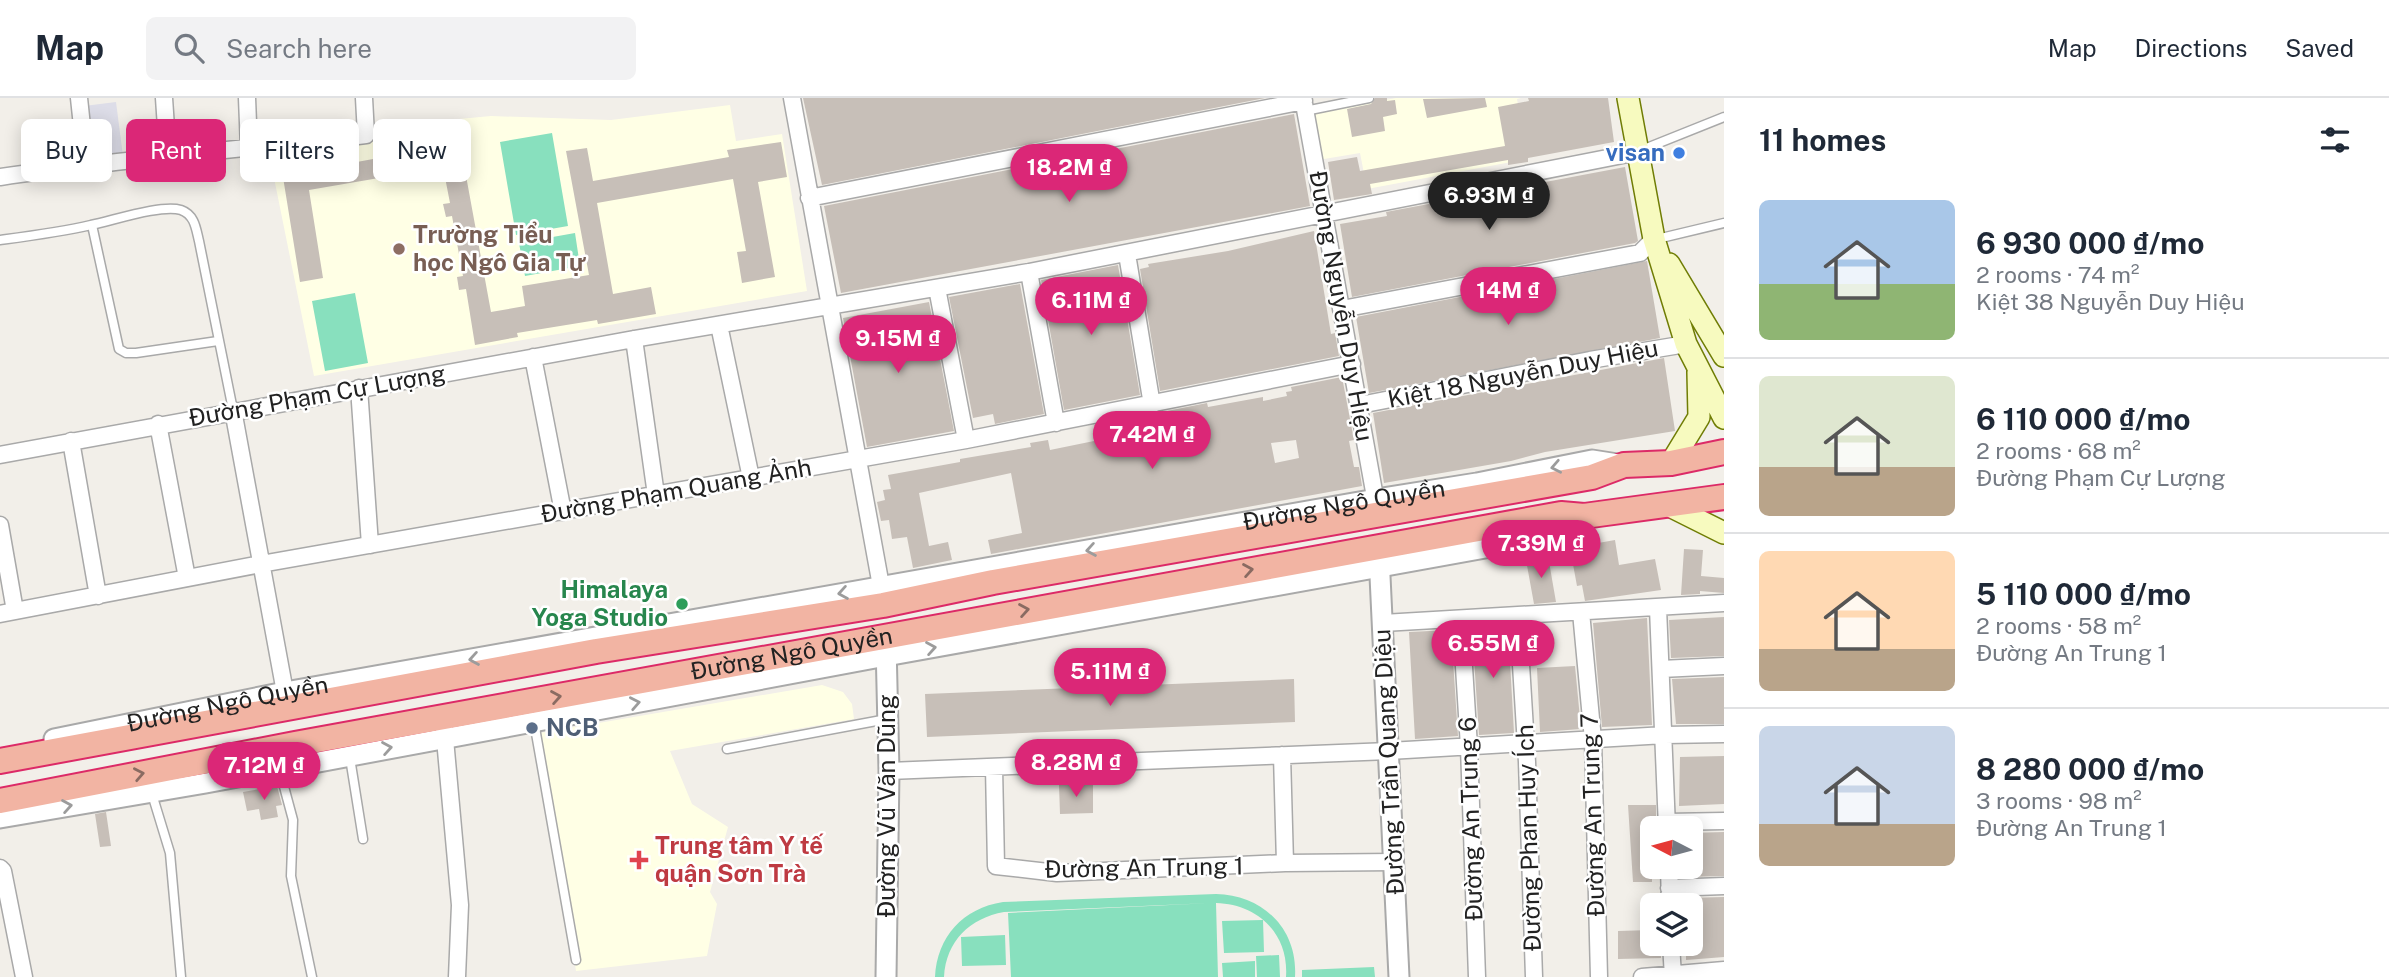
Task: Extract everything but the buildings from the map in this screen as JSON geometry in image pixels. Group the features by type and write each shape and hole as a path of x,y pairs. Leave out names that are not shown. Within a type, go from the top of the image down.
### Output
{"highway":[{"name":"Đường Ngô Quyền","path":"286,700 596,651 882,596 993,582 1377,507 1592,477 1624,464 1671,463 1724,452"},
{"name":"Đường Ngô Quyền","path":"0,801 277,759 1379,557 1561,514 1584,516 1724,497"},
{"path":"882,596 886,646"},
{"path":"2,757 286,700"}],"main road":[{"path":"1628,98 1654,239 1686,344 1724,418"},
{"path":"1654,239 1721,347"},
{"path":"1671,463 1699,417 1697,366"},
{"path":"1668,505 1724,533"}],"street":[{"path":"79,98 81,119"},
{"path":"164,98 165,119"},
{"path":"247,98 247,119"},
{"path":"359,136 366,135 363,98"},
{"path":"792,98 882,596"},
{"path":"809,198 1304,103"},
{"name":"Đường Nguyễn Duy Hiệu","path":"1304,103 1377,507"},
{"name":"Đường Phạm Cự Lượng","path":"0,454 233,410 1127,254 1638,152"},
{"path":"0,177 21,174"},
{"path":"1342,309 1640,253 1654,239"},
{"path":"1127,254 1152,405"},
{"path":"1029,272 1056,423"},
{"path":"937,288 966,440"},
{"path":"719,324 751,478"},
{"path":"634,339 656,495"},
{"name":"Kiệt 18 Nguyễn Duy Hiệu","path":"1360,405 1686,344"},
{"path":"533,357 563,512"},
{"name":"Đường Phạm Quang Ảnh","path":"8,613 261,564 966,440 1352,364"},
{"path":"359,388 370,545"},
{"path":"233,410 286,700"},
{"path":"158,424 187,578"},
{"path":"71,441 98,596"},
{"path":"0,525 8,613"},
{"name":"Đường Trần Quang Diệu","path":"1379,557 1399,977"},
{"path":"1383,623 1724,603"},
{"path":"1658,608 1667,816"},
{"name":"Đường An Trung 7","path":"1581,612 1593,740 1598,977"},
{"name":"Đường Phan Huy Ích","path":"1518,616 1527,744 1534,977"},
{"name":"Đường An Trung 6","path":"1461,619 1469,747 1477,977"},
{"name":"Đường Vũ Văn Dũng","path":"886,646 886,977"},
{"name":"Đường Ngô Quyền","path":"0,818 151,791 277,759 349,755 444,728 534,722 886,646"},
{"path":"1661,669 1724,666"},
{"name":"Đường Ngô Quyền","path":"2,757 72,736 286,700"},
{"path":"444,728 460,905 457,977"},
{"path":"888,771 1389,751 1724,734"},
{"path":"1282,755 1285,863 1395,862"},
{"name":"Đường An Trung 1","path":"994,767 996,866 1057,873 1285,863"},
{"path":"1703,822 1724,821"},
{"path":"0,868 24,977"},
{"path":"1669,879 1669,893"},
{"path":"1669,888 1724,886"},
{"path":"1672,956 1673,975"},
{"path":"1643,977 1724,970"}],"lane":[{"path":"1304,103 1369,98"},
{"path":"1638,152 1724,117"},
{"path":"0,240 92,225 166,209 181,210 189,215 194,221 199,241 233,410"},
{"path":"1654,239 1724,223"},
{"path":"92,225 119,349 126,353 136,353 218,341"},
{"path":"727,749 887,719"},
{"path":"534,722 576,960"},
{"path":"349,755 363,839"},
{"path":"277,759 293,820 291,876 312,977"},
{"path":"151,791 170,853 181,977"}],"shaded area":[{"path":"1396,98 1521,98 1517,99 1528,159 1367,189 1360,153 1318,160 1310,114"},
{"path":"116,102 123,156 112,157 112,119 86,119 84,106"},
{"path":"730,105 736,141 782,134 807,291 314,376 275,182 359,182 359,140 373,137 373,182 471,182 471,119 459,119 491,116 611,120"},
{"name":"Trung tâm Y tế quận Sơn Trà","path":"822,685 843,692 852,704 854,719 670,751 692,804 728,827 710,892 717,904 707,956 576,971 540,733"}],"green space":[{"path":"552,133 568,226 516,235 500,142"},
{"path":"575,233 580,266 525,276 519,243"},
{"path":"355,293 368,363 325,371 312,301"},
{"path":"1216,894 1249,901 1274,918 1291,944 1295,977 1286,977 1282,947 1268,924 1245,909 1216,903 1218,977 1011,977 1008,913 1211,903 1004,912 992,915 962,933 949,952 944,977 935,977 941,949 947,937 964,918 989,905 1003,902"},
{"path":"1263,920 1264,952 1224,953 1222,921"},
{"path":"1005,935 1006,965 962,966 961,937"},
{"path":"1279,955 1280,977 1257,977 1256,956"},
{"path":"1255,961 1255,977 1223,977 1222,963"},
{"path":"1374,967 1375,977 1302,977 1302,970"}],"place":[{"name":"visan","path":"1679,153"},
{"name":"Trường Tiểu học Ngô Gia Tự","path":"399,249"},
{"name":"Himalaya Yoga Studio","path":"682,604"},
{"name":"NCB","path":"532,728"},
{"name":"Trung tâm Y tế quận Sơn Trà","path":"639,860"}]}
